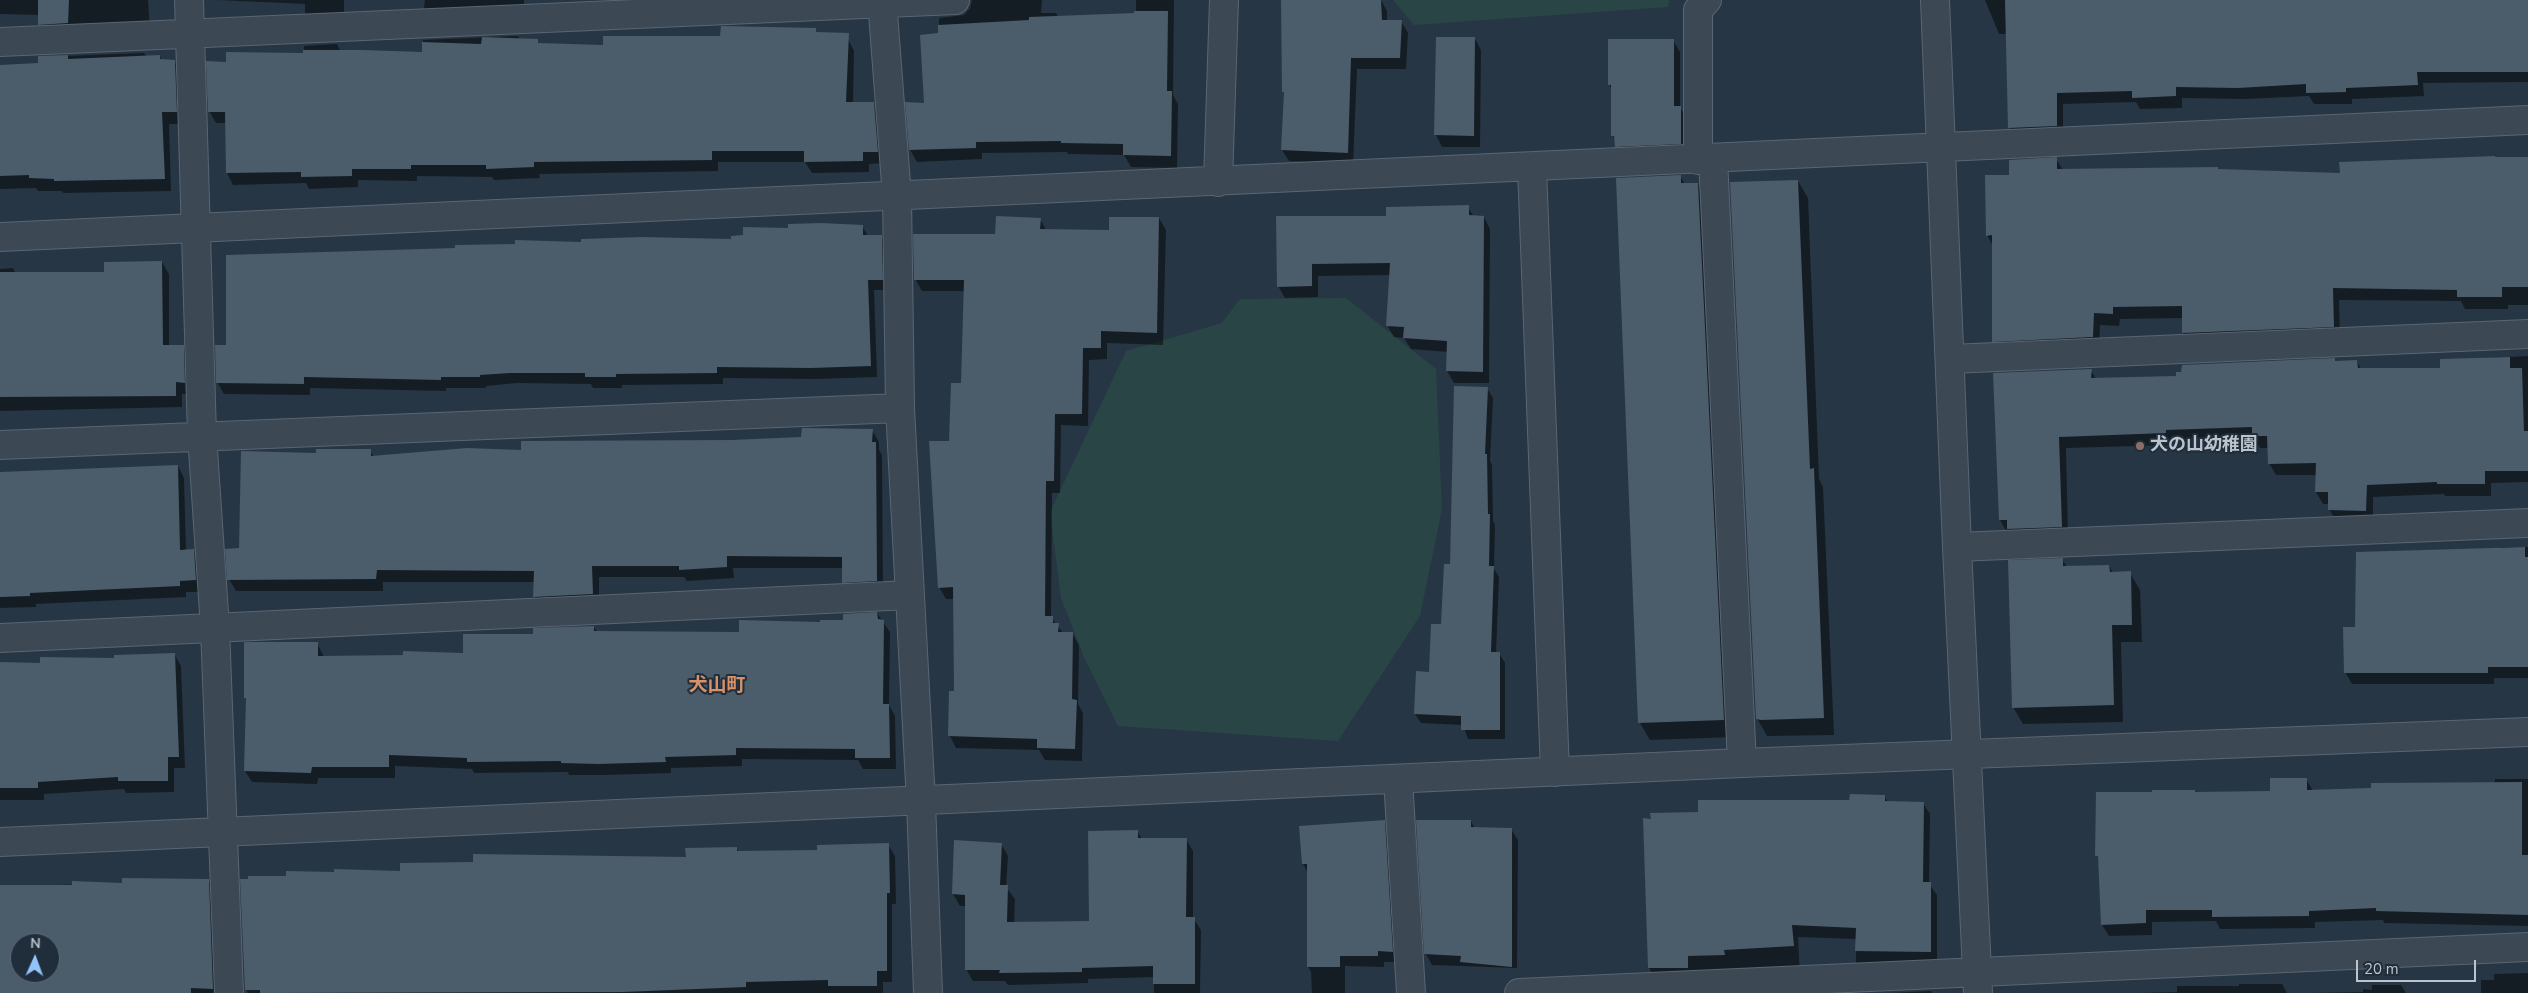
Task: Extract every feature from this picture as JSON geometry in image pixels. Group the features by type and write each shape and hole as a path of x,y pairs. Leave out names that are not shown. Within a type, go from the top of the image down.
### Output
{"street":[{"path":"189,0 202,435 215,628 230,993"},
{"path":"0,42 882,1 955,0"},
{"path":"1218,182 1224,0"},
{"path":"1707,0 1698,10 1705,160 1742,763"},
{"path":"1935,0 1977,982"},
{"path":"882,1 897,197 900,408 921,802 928,993"},
{"path":"0,237 1705,160 2528,120"},
{"path":"1532,168 1555,772"},
{"path":"1951,359 2528,334"},
{"path":"0,445 202,435 900,408"},
{"path":"1957,547 2528,523"},
{"path":"0,638 910,595"},
{"path":"0,842 921,802 1742,763 2528,732"},
{"path":"1398,779 1411,993"},
{"path":"1519,993 1977,982 2528,948"}],"green space":[{"path":"1393,0 1669,0 1668,7 1414,25"},
{"path":"1346,298 1436,369 1442,509 1420,616 1338,741 1118,726 1084,657 1061,598 1050,512 1126,351 1222,323 1240,299"}],"building":[{"path":"38,0 69,0 68,23 38,25"},
{"path":"1281,0 1381,0 1382,20 1402,20 1400,58 1351,58 1348,153 1281,150 1284,92 1282,92"},
{"path":"2005,0 2528,0 2528,72 2417,72 2418,85 2346,88 2346,92 2306,93 2306,84 2238,88 2176,87 2176,96 2132,98 2132,91 2057,93 2057,126 2008,128"},
{"path":"1134,11 1168,11 1167,91 1172,91 1171,156 1123,155 1123,144 1061,143 1061,141 976,142 976,148 909,150 905,102 924,103 920,35 938,33 938,25 1029,20 1029,17 1134,13"},
{"path":"721,26 816,28 816,32 849,33 846,102 874,102 878,152 863,152 863,161 804,162 804,151 712,151 712,160 534,162 534,167 486,169 486,165 411,165 411,169 352,169 352,176 301,177 301,172 226,173 225,112 208,112 206,61 226,62 226,52 303,53 303,50 362,50 422,52 422,42 481,44 482,37 538,39 538,43 603,45 603,36 720,36"},
{"path":"1436,37 1475,37 1474,136 1434,135"},
{"path":"1608,39 1674,39 1674,106 1681,106 1681,144 1615,147 1614,136 1611,136 1611,85 1608,85"},
{"path":"68,55 68,59 160,55 160,59 175,60 177,112 162,112 165,179 54,181 54,179 29,178 29,175 0,176 0,65 38,63 38,56"},
{"path":"2495,156 2528,157 2528,287 2502,287 2502,297 2457,297 2457,290 2333,288 2334,327 2182,333 2182,306 2113,307 2113,314 2094,313 2093,337 1992,342 1992,235 1986,236 1985,175 2009,175 2009,160 2057,157 2057,169 2218,167 2218,169 2340,173 2339,162"},
{"path":"1681,175 1681,183 1698,183 1724,720 1638,723 1616,178"},
{"path":"1798,180 1810,469 1814,468 1824,718 1761,720 1756,719 1730,182"},
{"path":"1469,205 1469,215 1484,216 1483,372 1446,371 1447,341 1403,338 1404,327 1386,326 1390,263 1312,264 1312,286 1277,287 1276,216 1386,216 1386,207"},
{"path":"996,216 1041,218 1040,229 1109,230 1109,217 1159,217 1157,333 1101,331 1101,348 1083,348 1082,414 1055,414 1054,481 1046,481 1045,616 1053,616 1053,623 1059,623 1058,632 1073,632 1072,699 1077,700 1075,749 1037,748 1037,739 948,736 949,691 954,691 953,587 938,588 929,441 949,441 951,383 961,383 964,280 914,280 913,234 995,234"},
{"path":"788,224 863,225 863,235 882,235 883,280 868,280 871,366 811,368 717,367 717,373 616,374 616,377 585,377 585,373 510,373 480,375 480,377 441,377 441,380 304,377 304,384 216,383 215,345 226,345 226,255 455,248 455,245 515,244 515,240 581,242 581,239 642,237 731,239 731,236 743,235 743,227 788,228"},
{"path":"162,261 163,345 184,345 185,383 176,382 176,396 0,397 0,272 104,272 104,262"},
{"path":"2510,357 2510,368 2522,368 2524,431 2528,431 2528,471 2485,471 2485,484 2437,484 2437,482 2367,485 2366,511 2328,510 2328,492 2315,492 2316,463 2268,464 2267,436 2252,436 2252,427 2166,430 2166,433 2059,437 2062,527 2007,529 2007,520 1999,520 1993,373 2092,369 2091,378 2176,376 2176,372 2181,372 2182,365 2335,358 2335,361 2357,360 2358,368 2440,368 2440,359"},
{"path":"1454,386 1488,387 1485,454 1487,454 1488,514 1490,514 1489,566 1494,566 1491,652 1500,652 1500,730 1461,730 1461,716 1414,714 1416,671 1429,672 1431,624 1441,624 1444,564 1450,564"},
{"path":"802,428 873,429 872,442 876,442 877,581 842,583 842,557 727,556 727,567 679,570 679,566 592,566 593,594 533,597 534,571 377,570 376,579 227,580 225,549 239,548 241,451 316,453 316,449 371,449 371,456 467,448 521,450 521,441 732,440 801,437"},
{"path":"178,465 180,550 194,549 196,580 180,581 180,586 30,593 30,596 0,597 0,472"},
{"path":"2525,547 2525,557 2528,557 2528,667 2488,667 2488,673 2344,673 2343,627 2355,627 2356,552"},
{"path":"2063,558 2063,566 2109,565 2110,572 2131,571 2132,625 2112,625 2114,705 2012,708 2008,560"},
{"path":"877,612 878,619 884,620 883,704 889,704 890,758 855,758 855,749 736,748 736,755 665,757 666,762 598,764 561,763 561,761 467,762 467,758 389,755 389,767 312,767 311,773 244,771 246,698 244,698 244,642 318,642 318,656 403,655 403,651 463,653 463,634 533,634 533,628 594,626 594,631 739,632 739,620 820,622 820,620 843,620 843,614"},
{"path":"175,653 179,757 168,757 168,781 118,781 118,777 38,782 38,788 0,788 0,662 40,663 40,657 114,658 114,655"},
{"path":"2270,778 2307,778 2307,790 2371,788 2371,783 2522,782 2522,855 2528,855 2528,915 2376,911 2376,908 2309,911 2309,916 2212,917 2212,910 2146,910 2146,923 2101,925 2098,856 2095,856 2096,792 2152,792 2152,790 2195,790 2195,792 2270,791"},
{"path":"1850,794 1885,795 1885,801 1924,802 1923,882 1931,882 1931,952 1855,951 1856,928 1792,925 1794,946 1724,950 1725,955 1688,956 1688,968 1648,968 1643,818 1651,819 1650,813 1698,812 1698,800 1849,800"},
{"path":"1385,820 1393,952 1378,951 1378,956 1340,956 1340,967 1307,967 1307,864 1302,864 1299,826"},
{"path":"1416,820 1471,820 1471,827 1512,828 1512,967 1460,962 1461,956 1424,954"},
{"path":"1138,830 1138,838 1187,838 1186,917 1195,917 1195,984 1153,984 1153,966 1082,968 1082,972 999,973 1000,970 965,970 965,895 952,894 954,840 1002,843 1000,885 1008,885 1007,922 1089,921 1088,831"},
{"path":"889,843 890,893 887,893 887,971 877,971 877,986 828,986 828,980 746,982 746,987 623,992 260,993 260,990 245,990 240,879 248,879 248,876 286,876 286,871 334,872 334,869 400,871 400,863 473,862 473,854 686,857 685,848 737,847 737,851 817,850 817,845"},
{"path":"122,878 209,879 213,989 191,988 191,993 0,993 0,885 72,885 72,881 122,883"}],"place":[{"name":"犬の山幼稚園","path":"2140,446"}],"district":[{"name":"犬山町","path":"717,686"}]}
